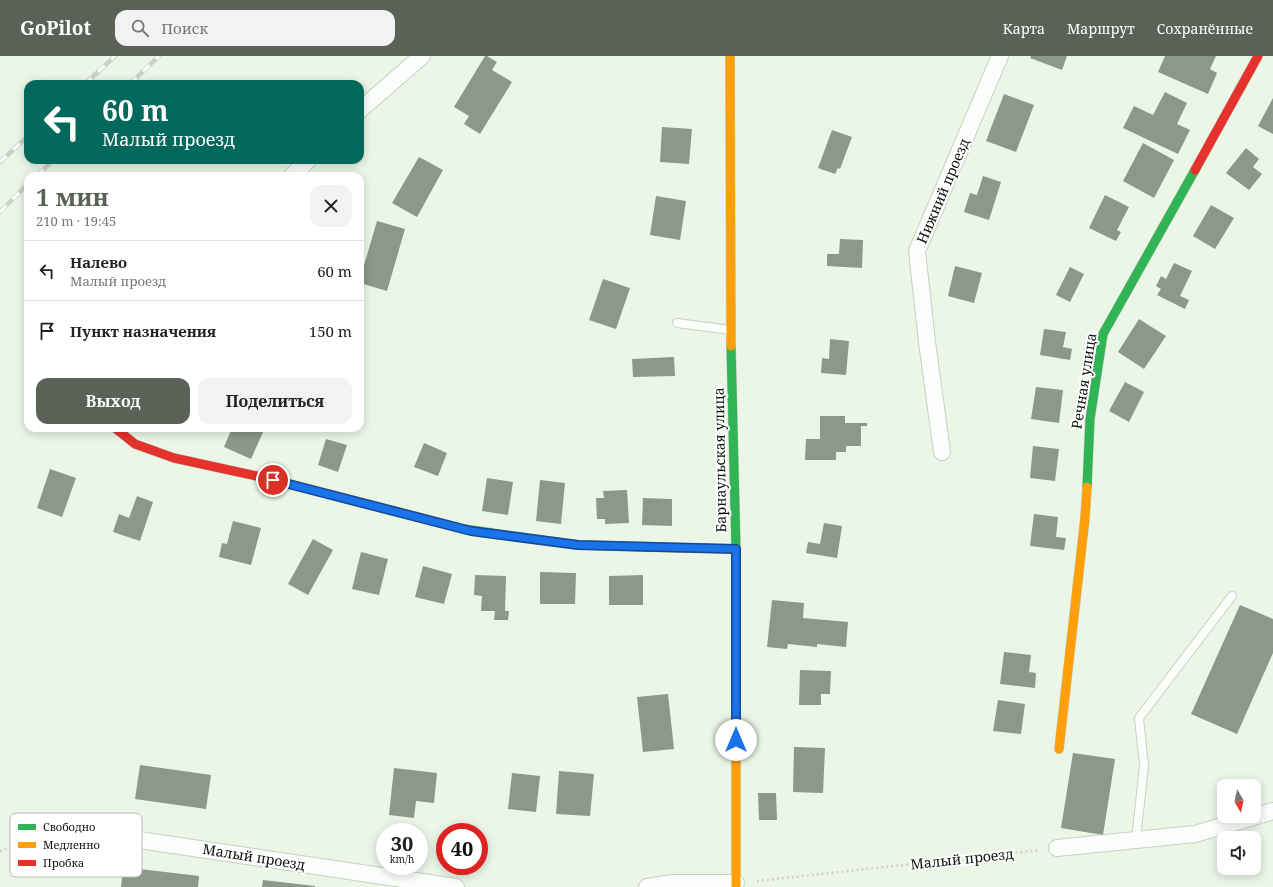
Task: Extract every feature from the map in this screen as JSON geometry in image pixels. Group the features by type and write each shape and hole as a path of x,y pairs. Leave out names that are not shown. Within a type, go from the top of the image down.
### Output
{"street":[{"path":"364,107 422,56"},
{"name":"Барнаульская улица","path":"730,56 731,330 736,549 736,885"},
{"name":"Нижний проезд","path":"942,452 927,342 917,251 1000,56"},
{"name":"Речная улица","path":"1059,749 1085,518 1090,419 1103,334 1258,56"},
{"path":"296,172 304,164"},
{"path":"121,432 135,444 174,458 287,483 471,531 578,545 736,549"},
{"path":"1058,848 1195,834 1273,811"},
{"name":"Малый проезд","path":"142,840 456,887"},
{"path":"647,887 673,883 736,885"}],"lane":[{"path":"677,323 731,330"},
{"path":"1136,840 1144,766 1139,718 1232,596"}],"path":[{"path":"0,851 10,847"},
{"name":"Малый проезд","path":"736,885 1058,848"}],"building":[{"path":"485,56 497,62 492,70 512,82 480,134 464,124 469,116 454,107"},
{"path":"1031,56 1067,56 1062,70 1030,58"},
{"path":"1165,56 1216,56 1210,69 1217,73 1208,94 1158,72"},
{"path":"1165,92 1187,103 1177,124 1190,130 1178,154 1123,128 1134,106 1153,115"},
{"path":"1004,94 1034,105 1016,152 986,141"},
{"path":"1273,98 1273,134 1258,126"},
{"path":"662,127 692,129 689,164 660,162"},
{"path":"832,130 852,137 840,169 838,168 835,174 818,168"},
{"path":"1143,143 1174,160 1154,198 1123,181"},
{"path":"1246,148 1259,159 1253,167 1262,174 1249,190 1226,173"},
{"path":"419,157 443,170 417,217 392,203"},
{"path":"983,176 1001,182 989,220 964,212 970,193 977,195"},
{"path":"1105,195 1129,207 1117,230 1121,232 1116,241 1089,228"},
{"path":"656,196 686,201 680,240 650,235"},
{"path":"1211,205 1234,218 1215,249 1193,236"},
{"path":"377,221 405,229 387,291 364,284 364,265"},
{"path":"840,239 863,240 862,268 827,266 827,254 839,254"},
{"path":"1174,263 1192,271 1180,296 1189,300 1185,309 1157,295 1161,289 1156,286 1161,276 1166,279"},
{"path":"955,266 982,273 974,303 948,296"},
{"path":"1070,267 1084,274 1070,302 1056,295"},
{"path":"603,279 630,288 616,329 589,320"},
{"path":"1139,319 1166,336 1144,369 1118,352"},
{"path":"1044,329 1066,332 1063,347 1072,349 1070,360 1040,355"},
{"path":"830,339 849,341 846,375 821,373 822,358 829,359"},
{"path":"674,357 675,376 633,377 632,359"},
{"path":"1125,382 1144,392 1129,422 1109,411"},
{"path":"1036,387 1063,390 1059,423 1031,419"},
{"path":"820,416 845,416 845,423 867,423 867,426 861,426 861,446 846,446 846,452 836,452 836,460 805,460 806,439 820,439"},
{"path":"230,432 263,432 251,459 224,447"},
{"path":"326,439 347,445 338,472 318,465"},
{"path":"424,443 447,453 438,476 414,467"},
{"path":"1033,446 1059,449 1055,481 1030,478"},
{"path":"50,469 76,478 62,517 37,508"},
{"path":"487,478 513,482 508,515 482,511"},
{"path":"540,480 565,483 561,524 536,521"},
{"path":"627,490 629,523 605,524 605,519 597,519 596,498 604,498 603,491"},
{"path":"137,496 153,502 140,541 113,532 119,514 129,518"},
{"path":"643,498 672,499 672,526 642,525"},
{"path":"1034,514 1058,517 1056,537 1066,538 1064,550 1030,546"},
{"path":"233,521 261,528 251,565 219,557 222,543 227,544"},
{"path":"824,523 842,526 837,558 806,553 808,542 820,544"},
{"path":"313,539 333,550 308,595 288,584"},
{"path":"361,552 388,559 379,595 352,589"},
{"path":"423,566 452,574 444,604 415,597"},
{"path":"540,572 576,573 575,604 540,604"},
{"path":"475,575 506,576 505,611 509,611 508,620 494,620 495,611 481,611 482,596 474,595"},
{"path":"643,575 643,605 609,605 609,576"},
{"path":"772,600 804,603 803,618 848,622 846,647 817,644 817,647 788,644 787,649 767,647"},
{"path":"1240,605 1273,619 1273,653 1237,734 1191,714"},
{"path":"1004,652 1031,655 1029,672 1036,673 1035,688 1000,684"},
{"path":"800,670 831,671 830,694 821,694 821,705 799,705"},
{"path":"668,694 674,749 643,752 637,697"},
{"path":"998,700 1025,704 1021,734 993,731"},
{"path":"794,747 825,748 823,793 793,792"},
{"path":"1073,753 1115,759 1103,835 1061,828"},
{"path":"140,765 211,775 206,809 135,799"},
{"path":"394,768 437,773 434,803 416,801 414,818 389,815"},
{"path":"559,771 594,774 590,816 556,814"},
{"path":"512,773 540,776 536,812 508,809"},
{"path":"758,793 776,793 777,820 759,820"},
{"path":"142,869 199,876 198,887 121,887 122,877 142,877"},
{"path":"263,880 315,886 315,887 262,887"}],"railway":[{"path":"89,80 115,56"},
{"path":"134,80 159,56"},
{"path":"0,162 24,140"},
{"path":"41,172 49,164"},
{"path":"0,212 24,188"}],"traffic: fast":[{"path":"1087,487 1090,419 1103,334 1195,170"},
{"path":"731,346 736,549 736,639"},
{"path":"464,529 578,545 646,547"}],"traffic: slow":[{"path":"730,56 731,346"},
{"path":"275,480 464,529"},
{"path":"1059,749 1085,518 1087,487"},
{"path":"736,639 736,887"}],"traffic: jam":[{"path":"1195,170 1258,56"},
{"path":"120,432 135,444 174,458 275,480"},
{"path":"646,547 736,549"}],"route":[{"path":"273,480 471,531 578,545 736,549 736,740"}]}
